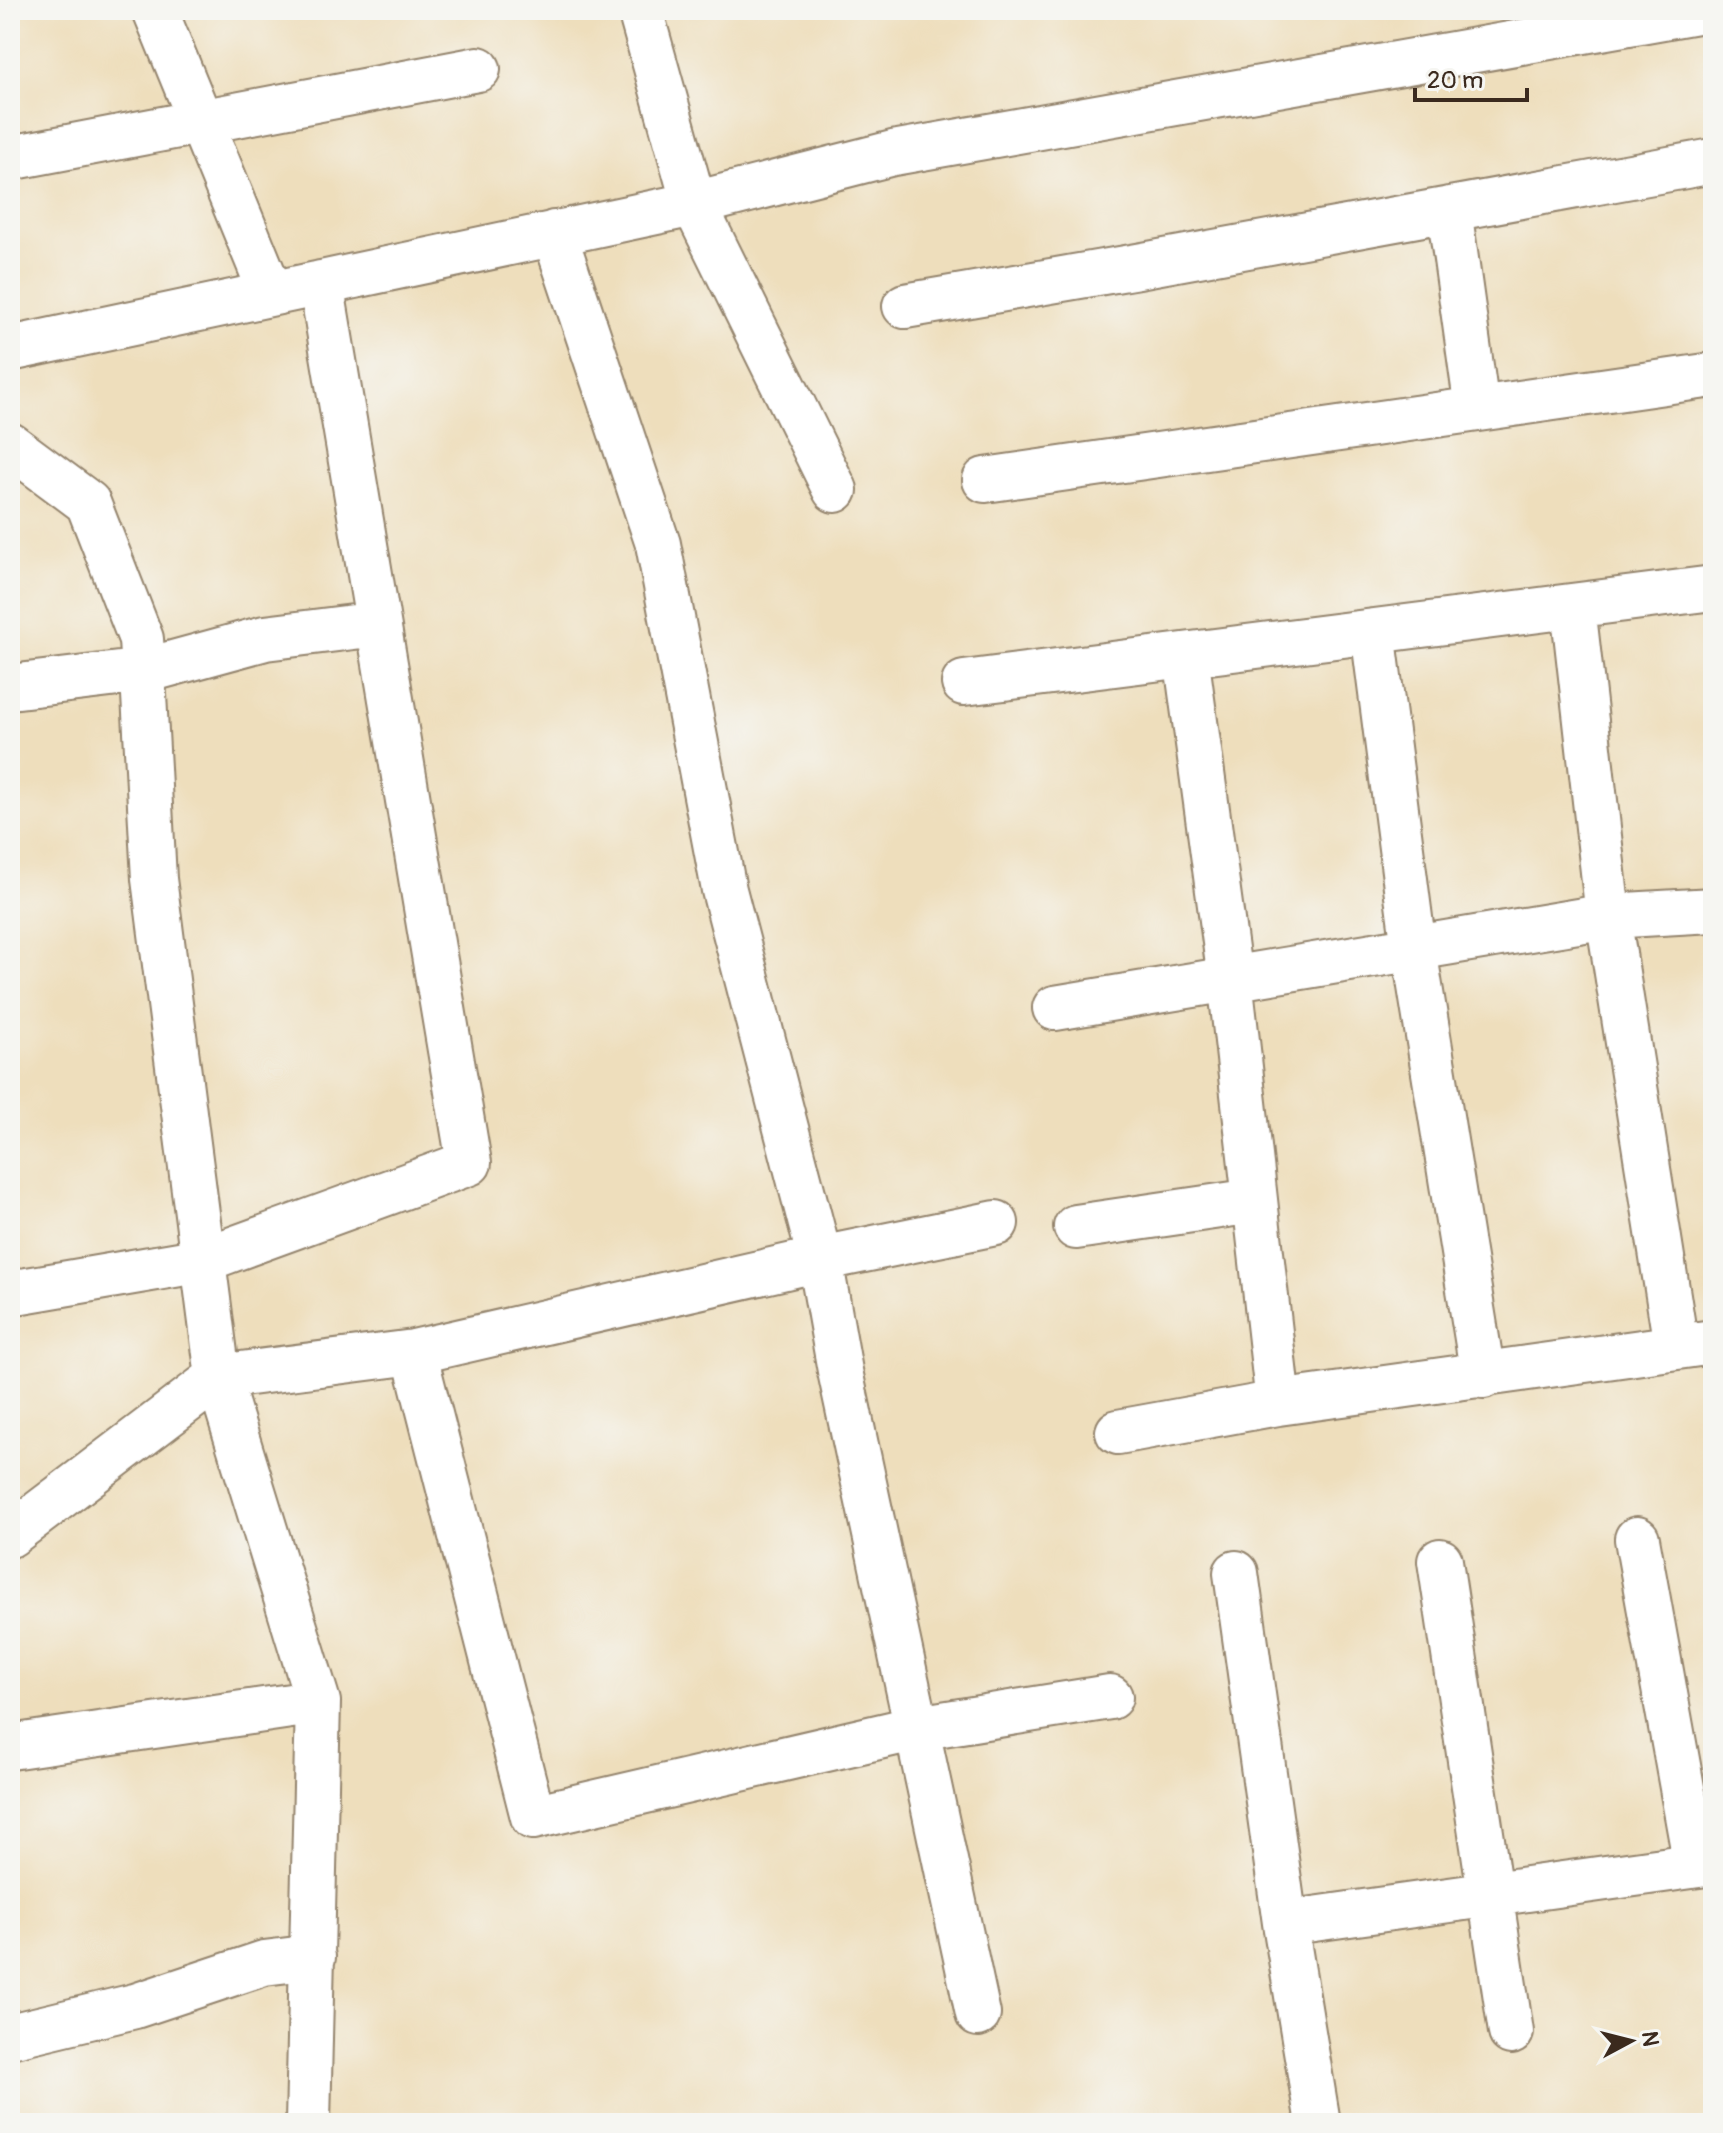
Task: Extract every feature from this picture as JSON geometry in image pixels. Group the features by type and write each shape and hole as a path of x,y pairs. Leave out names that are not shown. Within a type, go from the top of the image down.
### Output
{"street":[{"path":"155,10 271,293"},
{"path":"640,10 694,204 835,490"},
{"path":"10,349 694,204 893,153 1702,10"},
{"path":"10,158 478,69"},
{"path":"905,306 1713,161"},
{"path":"1449,209 1477,409"},
{"path":"554,233 658,544 724,890 820,1259 840,1371 978,2014"},
{"path":"10,1293 203,1260 469,1163 321,283"},
{"path":"985,480 1713,375"},
{"path":"10,445 88,503 141,639 154,879 218,1377 318,1702 308,2123"},
{"path":"964,683 1713,588"},
{"path":"1118,1432 1278,1403 1694,1344 1608,916 1573,606"},
{"path":"10,687 144,671 265,638 378,624"},
{"path":"1373,631 1414,949 1483,1376"},
{"path":"1186,655 1230,979 1278,1403"},
{"path":"1055,1008 1608,916 1713,910"},
{"path":"1076,1227 1254,1201"},
{"path":"10,1535 218,1377 414,1352 820,1259 996,1223"},
{"path":"414,1352 533,1817 917,1728 1110,1697"},
{"path":"1285,1923 1705,1864 1637,1539"},
{"path":"1440,1561 1511,2032"},
{"path":"1236,1573 1285,1923 1318,2123"},
{"path":"10,1747 318,1702"},
{"path":"10,2036 135,2006 264,1963 313,1957"}]}
